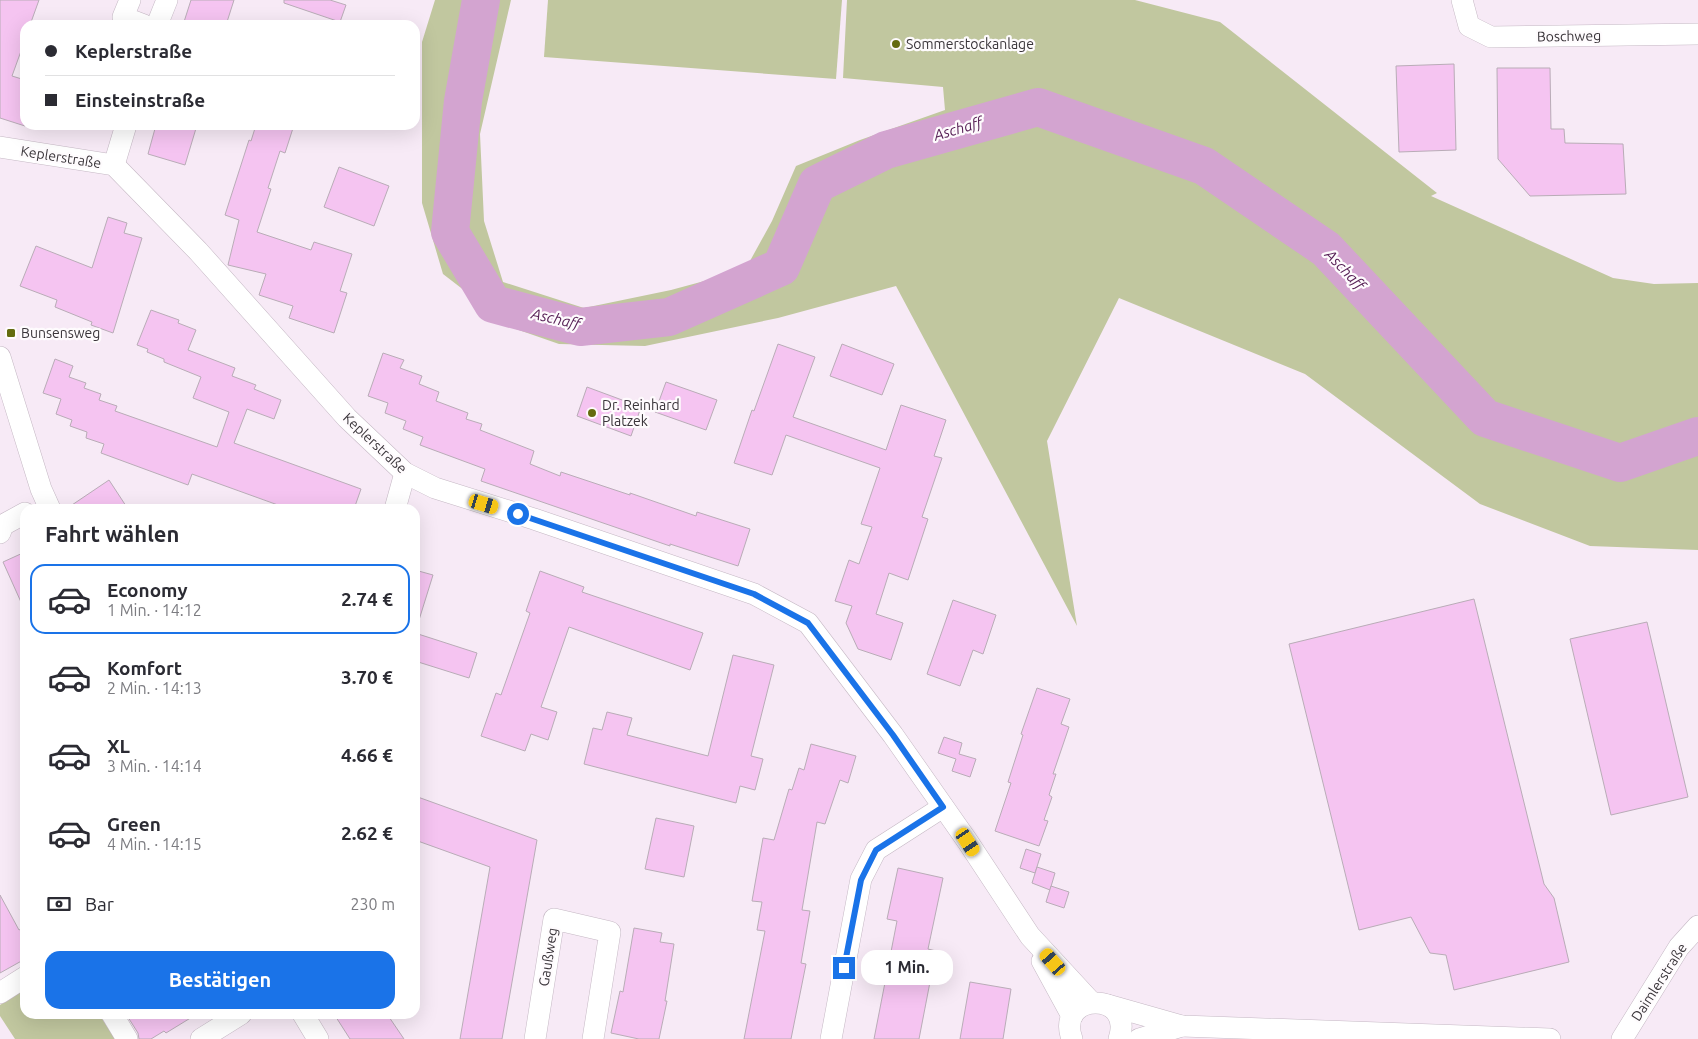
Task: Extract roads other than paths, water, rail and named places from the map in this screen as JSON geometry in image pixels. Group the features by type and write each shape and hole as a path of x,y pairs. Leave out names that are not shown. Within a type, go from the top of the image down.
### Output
{"street":[{"path":"129,20 123,18 130,0"},
{"path":"159,20 167,0"},
{"name":"Boschweg","path":"1462,0 1469,26 1492,37 1698,34"},
{"path":"114,165 124,130"},
{"name":"Keplerstraße","path":"0,148 114,165 198,251 347,418 405,473 435,488 543,522 754,594 808,623 893,735 1030,936 1048,974 1072,1016 1069,1030 1072,1039"},
{"path":"0,357 41,504"},
{"path":"396,504 405,473"},
{"path":"0,533 3,525 20,515"},
{"path":"831,1039 861,880 876,850 943,807"},
{"name":"Gaußweg","path":"535,1039 554,919 610,932 593,1039"},
{"name":"Daimlerstraße","path":"1622,1039 1678,947 1698,926"},
{"name":"Keplerstraße","path":"1030,936 1099,1004 1114,1010 1121,1023 1122,1031 1119,1039"},
{"path":"0,993 20,980"},
{"path":"1072,1016 1083,1005 1099,1004 1182,1026 1550,1039"},
{"path":"115,1019 127,1039"},
{"path":"202,1039 233,1019"},
{"path":"306,1019 318,1039"},
{"path":"1139,1039 1182,1026"}],"waterway":[{"name":"Aschaff","path":"481,0 463,101 450,232 493,304 580,327 669,317 781,267 817,184 886,150 1038,107 1204,166 1326,249 1485,418 1620,463 1698,436"}],"place":[{"name":"Sommerstockanlage","path":"896,44"},
{"name":"Bunsensweg","path":"11,333"},
{"name":"Dr. Reinhard Platzek","path":"592,413"}]}
